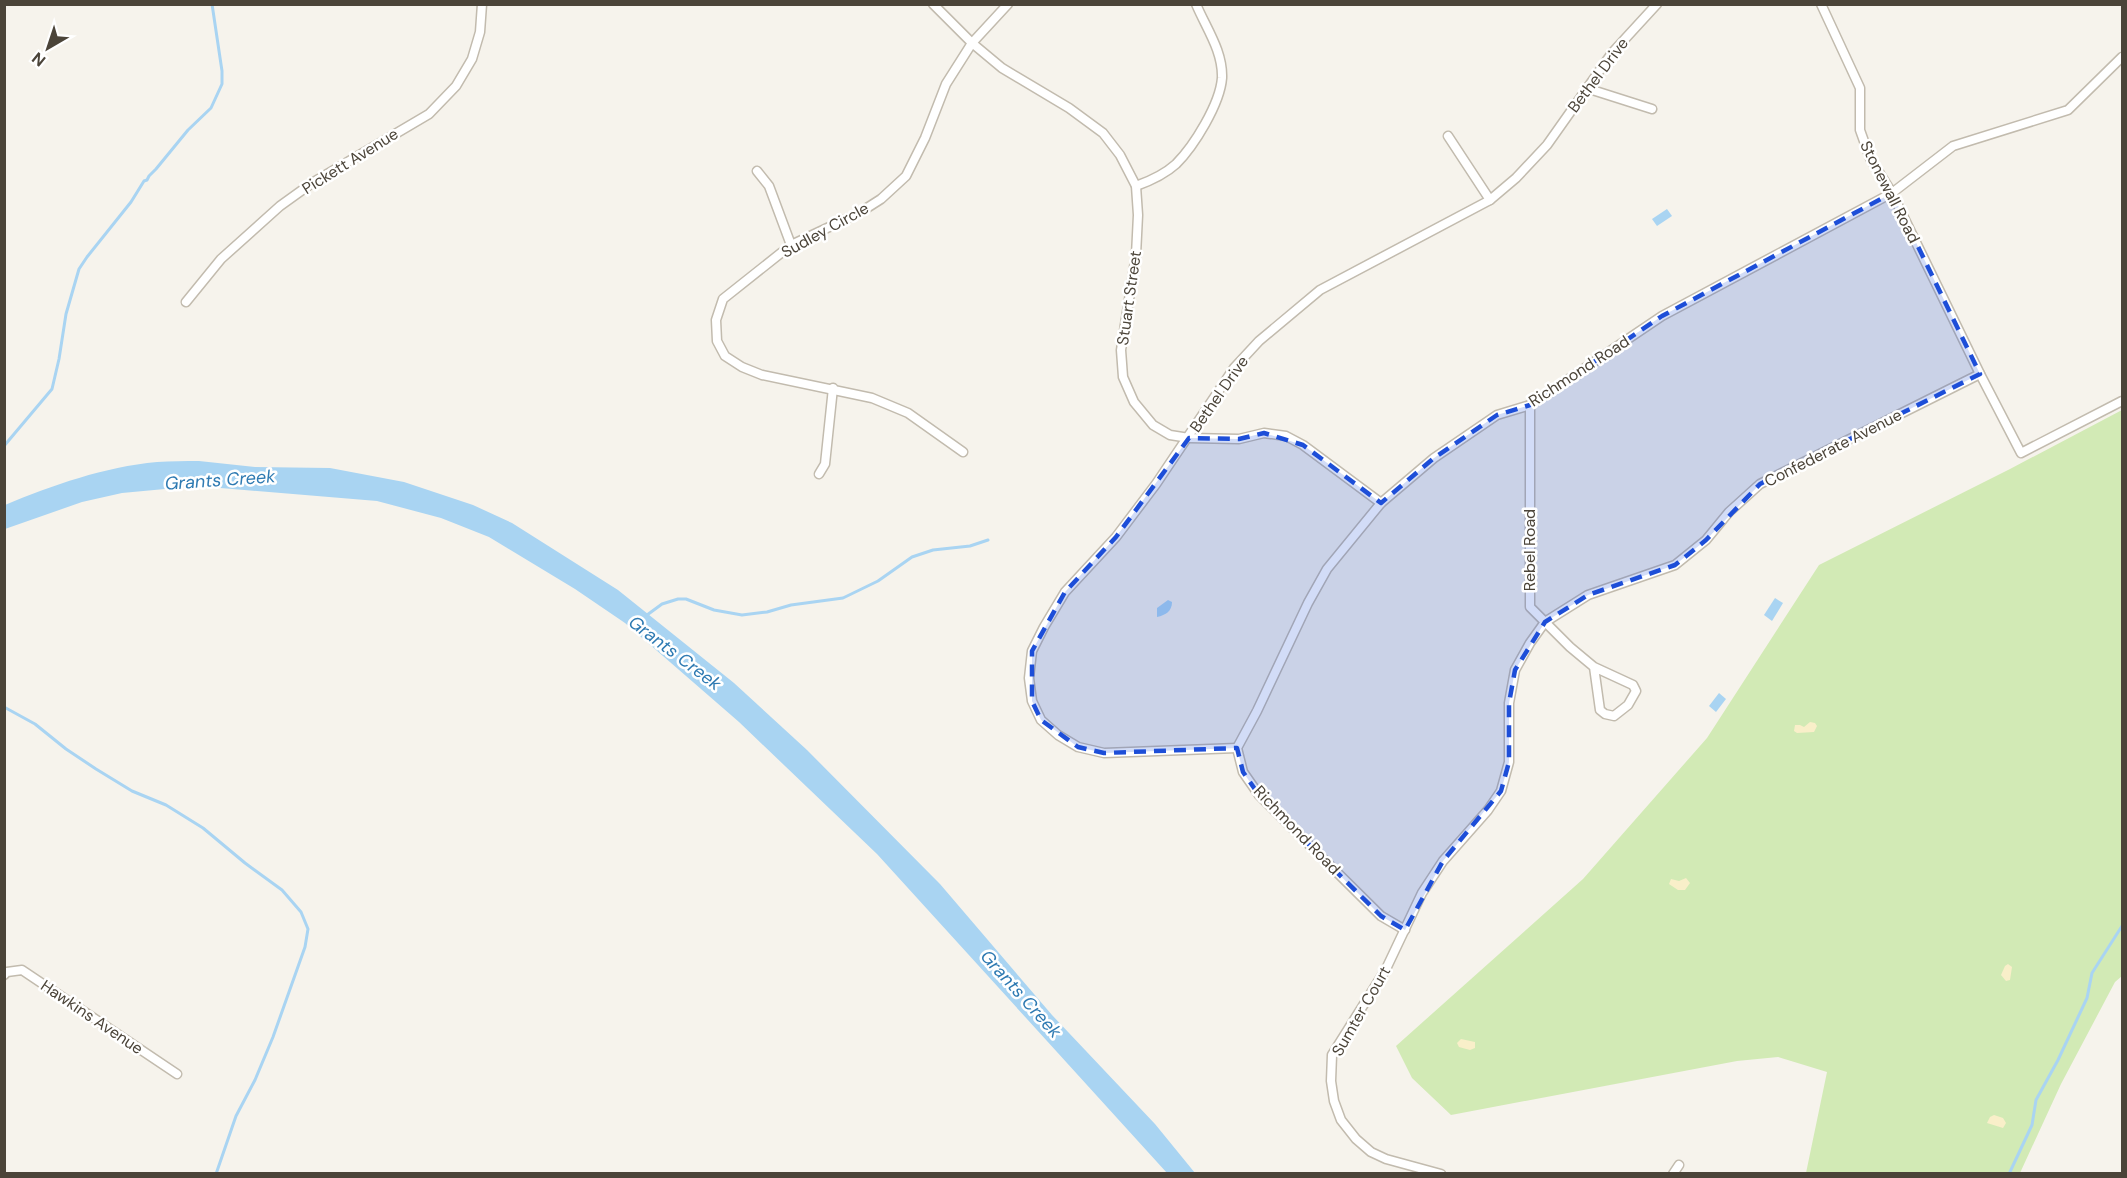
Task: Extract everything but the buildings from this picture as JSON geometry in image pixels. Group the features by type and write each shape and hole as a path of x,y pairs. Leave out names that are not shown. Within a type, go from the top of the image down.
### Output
{"street":[{"name":"Pickett Avenue","path":"186,303 221,260 280,206 312,183 429,114 456,86 472,59 480,32 482,4"},
{"name":"Stuart Street","path":"933,4 972,44 1002,68 1069,108 1103,133 1120,155 1136,186 1138,215 1136,255 1121,350 1124,377 1134,402 1153,425 1170,435 1189,438 1239,439 1264,433 1286,436 1303,445 1381,503"},
{"name":"Sudley Circle","path":"963,452 908,413 872,398 833,388 762,375 742,367 725,356 717,341 716,320 723,299 791,245 859,213 880,199 906,176 925,138 946,84 972,44 1008,4"},
{"path":"1136,186 1156,178 1175,165 1192,145 1212,112 1222,79 1217,48 1196,4"},
{"name":"Bethel Drive","path":"1237,748 1104,753 1078,747 1058,735 1041,720 1032,701 1029,678 1032,651 1044,627 1065,592 1116,537 1189,438 1234,368 1259,340 1320,290 1490,200 1516,178 1547,145 1612,53 1657,4"},
{"name":"Stonewall Road","path":"1821,4 1860,88 1860,130 1870,158 1892,193 1980,374"},
{"name":"Richmond Road","path":"1405,930 1381,916 1259,795 1243,772 1237,748 1327,569 1381,503 1434,458 1497,415 1530,405 1662,316 1892,193 1953,146 2068,110 2122,57"},
{"path":"1586,88 1652,109"},
{"path":"1448,136 1490,200"},
{"path":"757,171 769,186 791,245"},
{"path":"1980,374 2021,453 2122,401"},
{"name":"Confederate Avenue","path":"1405,930 1422,893 1443,861 1488,810 1501,791 1509,762 1509,702 1515,670 1545,622 1588,595 1675,565 1706,540 1729,512 1760,484 1980,374"},
{"path":"819,474 825,464 833,388"},
{"name":"Rebel Road","path":"1530,405 1528,594 1530,607 1570,647 1594,667 1633,685 1636,691 1628,705 1614,716 1600,710 1594,667"},
{"name":"Sumter Court","path":"1405,930 1386,969 1332,1055 1331,1081 1334,1101 1341,1120 1356,1139 1371,1152 1386,1159 1441,1173"},
{"name":"Hawkins Avenue","path":"4,975 6,972 22,970 177,1074"},
{"path":"1673,1173 1679,1165"}],"highlighted area":[{"path":"1892,193 1980,374 1760,484 1706,540 1675,565 1588,595 1545,622 1515,670 1509,703 1509,762 1501,791 1443,861 1405,930 1381,916 1259,795 1243,772 1237,748 1104,753 1078,747 1041,720 1032,701 1032,651 1065,592 1116,537 1189,438 1239,439 1264,433 1303,445 1381,503 1434,458 1497,415 1530,405 1662,316"}],"green space":[{"path":"2122,410 2122,976 2115,982 2061,1084 2020,1173 1806,1173 1827,1072 1778,1057 1737,1061 1451,1115 1412,1078 1396,1046 1583,879 1707,738 1819,565"}],"sand":[{"path":"1810,722 1817,726 1814,732 1797,733 1794,731 1795,725 1804,727"},
{"path":"1686,878 1690,883 1685,890 1678,890 1669,884 1671,879 1679,881"},
{"path":"2008,964 2012,967 2010,980 2006,981 2001,975"},
{"path":"1461,1039 1475,1042 1475,1048 1470,1050 1459,1047 1457,1043"},
{"path":"1994,1115 2003,1118 2006,1123 2003,1128 1987,1123"}],"water":[{"path":"1667,209 1672,216 1657,226 1652,219"},
{"name":"Grants Creek","path":"199,461 255,467 330,468 404,482 473,505 512,523 618,590 734,683 807,750 940,884 1052,1015 1155,1124 1195,1173 1167,1173 877,854 739,722 625,623 575,589 489,537 441,518 377,501 197,486 122,493 82,502 5,529 5,505 60,484 137,464"},
{"path":"1775,598 1783,603 1772,621 1764,615"},
{"path":"1168,600 1172,602 1170,610 1157,617 1157,608"},
{"path":"1719,693 1726,699 1716,712 1709,706"}],"waterway":[{"path":"4,446 52,389 66,314 79,269 131,202 144,181 188,130 211,108 222,84 212,4"},
{"name":"Grants Creek","path":"647,615 662,604 678,599 686,599 714,610 742,615 843,598 878,581 912,557 933,550 970,546 988,540"},
{"path":"4,707 35,724 66,749 132,791 166,805 203,828 282,890 301,912 308,929 305,947 273,1037 255,1080 236,1116 216,1174"},
{"path":"2009,1174 2032,1125 2036,1100 2087,998 2092,973 2122,926"}]}
